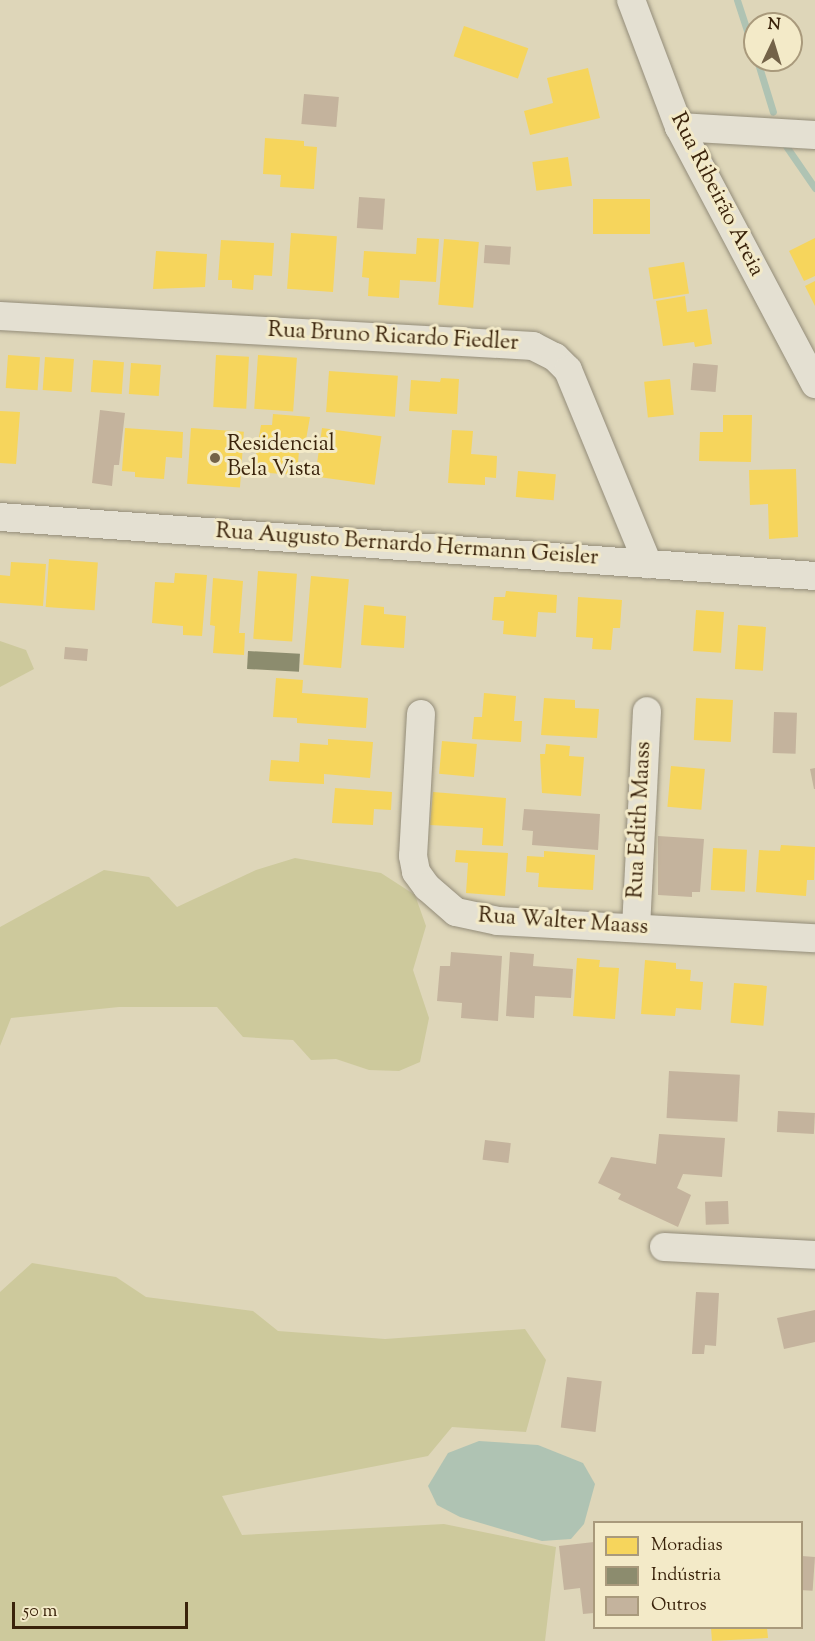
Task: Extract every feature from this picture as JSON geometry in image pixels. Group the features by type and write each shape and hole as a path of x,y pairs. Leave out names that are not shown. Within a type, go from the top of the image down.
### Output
{"street":[{"name":"Rua Ribeirão Areia","path":"631,0 679,128 815,384"},
{"path":"679,128 815,135"},
{"name":"Rua Bruno Ricardo Fiedler","path":"0,316 533,346 555,357 568,370 648,564"},
{"name":"Rua Augusto Bernardo Hermann Geisler","path":"0,517 815,576"},
{"name":"Rua Edith Maass","path":"636,928 647,711"},
{"name":"Rua Walter Maass","path":"421,714 413,856 417,872 440,902 456,912 498,921 815,938"},
{"path":"664,1247 815,1255"}],"shaded area":[{"path":"0,641 26,650 34,669 0,687"},
{"path":"295,858 381,873 415,895 426,926 413,970 429,1018 420,1062 399,1071 369,1070 336,1059 311,1060 293,1040 243,1037 217,1007 119,1007 11,1018 0,1046 0,927 104,870 149,877 177,907 256,870"},
{"path":"32,1263 116,1277 146,1297 253,1311 278,1331 385,1339 525,1329 546,1360 526,1432 452,1427 428,1456 222,1496 242,1535 444,1524 556,1547 545,1641 0,1641 0,1292"},
{"path":"479,1441 538,1445 583,1463 595,1484 584,1524 571,1539 542,1541 460,1517 437,1505 428,1486 448,1453"}],"building: Moradias":[{"path":"464,26 528,48 518,78 454,56"},
{"path":"588,68 600,118 530,135 524,111 553,103 547,78"},
{"path":"265,138 304,141 304,146 317,147 314,189 280,187 281,175 263,174"},
{"path":"568,157 572,186 536,191 532,162"},
{"path":"593,199 650,199 650,234 593,234"},
{"path":"291,233 337,236 333,292 287,289"},
{"path":"417,238 439,239 436,282 400,280 399,298 368,296 369,278 362,277 364,251 416,254"},
{"path":"815,238 815,276 804,281 789,251"},
{"path":"444,239 479,242 473,308 438,305"},
{"path":"221,240 274,243 272,276 254,275 253,290 232,288 232,280 218,280"},
{"path":"156,251 207,254 205,287 153,289"},
{"path":"684,262 689,294 653,299 648,268"},
{"path":"815,281 815,306 805,286"},
{"path":"685,296 687,312 707,309 712,344 695,347 694,342 663,346 656,301"},
{"path":"8,355 40,357 38,390 6,388"},
{"path":"216,355 249,357 246,409 213,407"},
{"path":"258,355 297,358 293,412 254,409"},
{"path":"45,357 74,359 72,392 43,390"},
{"path":"93,360 124,362 122,394 91,392"},
{"path":"131,363 161,365 159,396 129,394"},
{"path":"329,371 398,376 395,417 326,412"},
{"path":"441,378 459,379 457,414 409,411 411,380 440,382"},
{"path":"670,379 674,415 648,418 644,382"},
{"path":"0,411 20,412 16,464 0,463"},
{"path":"273,414 310,417 304,451 299,451 297,475 253,472 261,425 272,425"},
{"path":"723,415 752,415 751,462 699,461 700,432 723,432"},
{"path":"125,428 183,432 182,458 166,457 164,479 135,477 135,472 122,471"},
{"name":"Residencial Bela Vista","path":"191,428 244,432 240,488 187,484"},
{"path":"322,428 381,436 375,485 315,477"},
{"path":"452,430 473,431 471,454 497,456 496,478 485,477 485,485 448,483"},
{"path":"796,469 798,537 769,539 768,504 750,505 749,470"},
{"path":"518,471 556,474 554,500 516,497"},
{"path":"49,559 98,562 95,610 46,607"},
{"path":"11,562 46,564 43,606 0,603 0,575 10,576"},
{"path":"258,571 297,574 292,642 253,639"},
{"path":"175,573 207,575 202,636 183,635 183,626 152,623 155,582 174,583"},
{"path":"311,576 349,579 341,668 303,665"},
{"path":"213,578 243,581 239,633 245,633 244,655 213,653 215,626 210,625"},
{"path":"506,591 557,595 556,613 538,612 536,637 503,634 504,621 492,620 494,597 505,597"},
{"path":"578,597 622,600 620,628 613,628 611,650 592,649 593,638 576,637"},
{"path":"364,605 384,607 384,614 406,616 404,648 361,645"},
{"path":"696,610 724,612 721,653 693,651"},
{"path":"738,625 766,627 763,671 735,669"},
{"path":"276,678 303,680 302,693 368,698 366,728 297,723 297,718 273,717"},
{"path":"484,693 516,696 514,721 522,721 521,742 472,739 474,717 482,717"},
{"path":"544,698 575,700 575,708 599,709 597,738 541,735"},
{"path":"696,698 733,700 731,742 694,740"},
{"path":"328,739 373,742 370,778 324,774 324,784 269,781 271,760 299,762 300,743 328,745"},
{"path":"442,741 477,744 474,777 439,774"},
{"path":"546,744 570,746 569,756 584,757 581,796 542,793 540,754 545,754"},
{"path":"671,766 705,769 701,810 667,807"},
{"path":"335,788 392,792 391,810 374,809 373,825 332,823"},
{"path":"433,792 506,798 503,846 482,845 483,828 430,825"},
{"path":"781,845 815,847 814,880 807,880 806,896 756,892 759,850 780,851"},
{"path":"713,848 747,850 745,892 711,890"},
{"path":"456,850 508,853 505,896 466,893 468,863 455,862"},
{"path":"544,851 595,855 593,890 538,887 539,873 526,872 527,856 544,857"},
{"path":"577,958 600,960 599,967 619,968 615,1019 573,1016"},
{"path":"645,960 676,963 676,969 691,970 690,981 703,982 701,1010 676,1008 675,1016 641,1014"},
{"path":"734,983 767,986 763,1026 731,1023"},
{"path":"711,1629 767,1629 768,1638 712,1641"}],"building: Indústria":[{"path":"248,651 300,654 299,672 247,669"}],"building: Outros":[{"path":"304,94 339,97 336,127 301,124"},
{"path":"359,197 385,199 383,230 357,228"},
{"path":"485,245 511,247 510,265 484,263"},
{"path":"693,363 718,365 716,392 691,390"},
{"path":"100,410 125,413 119,465 114,465 112,486 92,483"},
{"path":"65,647 88,649 87,661 64,659"},
{"path":"774,712 797,713 796,754 773,753"},
{"path":"815,768 815,789 814,789 810,769"},
{"path":"524,809 600,814 598,850 532,845 533,831 522,830"},
{"path":"658,836 704,839 700,892 692,892 692,897 658,895"},
{"path":"451,952 502,956 498,1021 461,1018 462,1003 437,1001 440,966 450,966"},
{"path":"510,952 534,954 533,966 573,969 571,998 535,996 534,1018 506,1016"},
{"path":"669,1071 740,1075 737,1122 667,1118"},
{"path":"778,1111 815,1113 814,1134 777,1132"},
{"path":"659,1134 725,1138 722,1177 683,1174 677,1188 691,1195 678,1227 618,1199 621,1194 598,1183 611,1157 656,1164"},
{"path":"485,1140 511,1143 508,1163 483,1160"},
{"path":"728,1201 729,1224 706,1225 705,1202"},
{"path":"696,1292 719,1293 716,1346 705,1345 704,1354 692,1354"},
{"path":"815,1310 815,1342 784,1349 777,1318"},
{"path":"567,1377 602,1381 596,1432 561,1428"},
{"path":"593,1542 593,1613 583,1614 580,1588 564,1590 559,1546"},
{"path":"803,1556 815,1557 813,1591 803,1590"}],"waterway":[{"path":"737,0 743,18"},
{"path":"761,72 773,112"},
{"path":"786,146 815,188"}],"place":[{"name":"Residencial Bela Vista","path":"215,458"}]}
